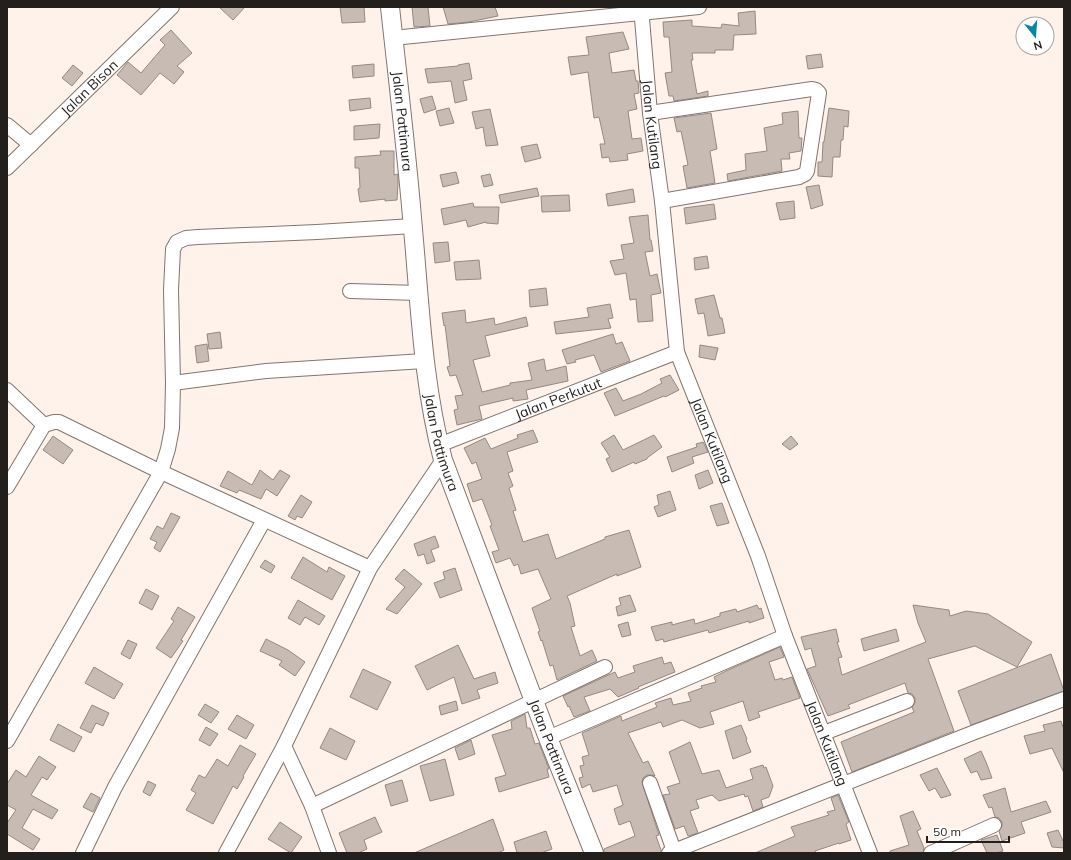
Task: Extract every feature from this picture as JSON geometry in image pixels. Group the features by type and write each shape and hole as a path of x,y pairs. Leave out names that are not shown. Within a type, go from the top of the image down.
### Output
{"main road":[{"name":"Jalan Pattimura","path":"390,7 413,226 424,361 441,452 548,738 594,853"}],"street":[{"name":"Jalan Bison","path":"7,168 172,7"},
{"path":"393,38 642,10 699,7"},
{"name":"Jalan Kutilang","path":"642,10 650,113 662,201 677,352 758,556 785,636 870,853"},
{"path":"650,113 812,90 816,90 819,93 807,171 805,174 799,177 662,201"},
{"path":"7,125 31,145"},
{"path":"7,741 161,472 168,449 172,428 173,383 171,290 173,249 177,242 186,238 198,237 413,226"},
{"path":"350,291 419,293"},
{"name":"Jalan Perkutut","path":"441,452 677,352"},
{"path":"173,383 266,371 424,361"},
{"path":"7,390 44,425"},
{"path":"7,487 44,425 59,422 161,472 370,568"},
{"path":"226,853 284,746 370,568 441,452"},
{"path":"83,853 115,787 264,520"},
{"path":"548,738 785,636"},
{"path":"312,806 605,667"},
{"path":"650,783 671,852 843,783 1064,699"},
{"path":"824,733 907,701"},
{"path":"284,746 312,806 329,853"},
{"path":"931,853 994,825"}],"building":[{"path":"219,7 245,7 233,20"},
{"path":"340,7 364,7 365,22 342,23"},
{"path":"412,7 428,7 430,26 414,27"},
{"path":"443,7 495,7 498,16 469,22 448,24"},
{"path":"755,11 756,34 734,35 733,50 715,50 715,53 692,53 693,60 691,60 697,94 708,91 708,96 674,101 673,96 669,96 665,73 672,72 669,37 664,37 663,22 692,20 692,26 721,28 722,24 739,26 738,13"},
{"path":"171,30 192,53 177,66 184,72 174,84 160,73 141,95 117,75 128,62 141,73 165,45 160,40"},
{"path":"623,32 629,49 609,53 612,73 634,70 636,81 638,81 639,93 634,94 637,109 628,111 632,139 641,138 643,151 627,154 628,160 610,162 609,157 602,158 600,144 605,144 599,117 594,118 588,72 571,75 568,57 589,55 586,37"},
{"path":"821,54 823,67 808,69 806,56"},
{"path":"469,63 472,79 463,81 467,100 455,103 451,81 428,83 425,69 458,66"},
{"path":"374,64 374,76 353,78 352,66"},
{"path":"73,65 83,73 72,86 62,78"},
{"path":"432,96 436,109 424,113 420,99"},
{"path":"370,98 371,108 350,111 349,100"},
{"path":"449,108 454,123 440,126 436,111"},
{"path":"829,108 849,111 848,127 844,126 843,140 841,140 840,157 833,157 832,177 818,176 818,162 822,162 823,142"},
{"path":"490,109 498,145 486,146 483,127 476,129 472,112"},
{"path":"798,111 799,138 802,138 801,151 789,153 790,159 781,159 782,171 728,181 727,174 746,170 745,154 767,151 764,128 783,124 782,113"},
{"path":"711,113 717,149 710,151 715,183 687,188 683,166 688,165 681,131 677,132 674,118"},
{"path":"380,124 379,138 354,140 354,126"},
{"path":"537,144 541,158 525,162 521,147"},
{"path":"380,151 394,151 394,175 398,174 397,200 385,201 385,199 360,202 358,189 360,188 359,168 355,168 355,157 381,155"},
{"path":"456,172 459,183 443,187 440,175"},
{"path":"490,174 493,185 484,187 481,176"},
{"path":"819,185 823,205 811,209 806,187"},
{"path":"537,188 539,196 501,203 499,195"},
{"path":"633,189 635,202 608,206 606,194"},
{"path":"569,195 570,211 542,212 541,196"},
{"path":"794,201 795,218 780,220 776,203"},
{"path":"473,203 474,207 499,207 498,224 486,222 468,227 466,220 444,225 441,209"},
{"path":"714,204 716,219 686,224 684,208"},
{"path":"648,215 650,240 653,251 645,252 650,276 657,274 661,293 651,295 653,321 638,322 636,299 630,300 626,273 615,275 610,261 624,259 621,245 634,243 629,217"},
{"path":"448,242 450,261 435,263 433,243"},
{"path":"707,256 709,268 695,270 694,258"},
{"path":"479,260 481,279 456,280 454,262"},
{"path":"546,288 548,305 530,307 529,290"},
{"path":"714,295 720,318 722,318 725,333 708,336 704,313 698,314 695,299"},
{"path":"610,304 613,318 608,319 611,328 556,334 554,322 589,317 587,308"},
{"path":"465,310 466,323 494,318 495,325 526,317 528,326 485,336 490,356 473,360 482,392 510,385 510,383 532,380 528,363 544,359 546,371 566,366 568,381 526,390 528,399 513,401 513,398 479,406 482,419 457,425 454,410 458,409 455,396 463,395 456,375 450,376 447,367 450,366 442,313"},
{"path":"220,332 222,348 209,349 207,334"},
{"path":"613,334 616,344 622,342 630,361 601,372 594,355 575,360 576,362 567,364 562,350"},
{"path":"207,344 209,361 197,363 195,346"},
{"path":"700,345 718,348 715,360 699,357"},
{"path":"670,375 679,390 665,397 664,396 615,416 604,393 616,388 623,401 662,383 660,379"},
{"path":"533,430 538,442 507,452 513,471 508,473 513,486 509,488 516,510 513,511 523,542 548,534 556,559 605,539 605,537 629,530 641,567 617,576 617,574 567,596 575,626 571,627 580,656 592,650 597,661 557,680 553,665 550,666 542,640 541,641 538,632 540,631 532,608 551,599 538,569 521,574 518,564 514,566 510,558 496,563 492,552 499,550 490,526 492,525 482,499 473,502 467,484 482,479 476,462 472,464 464,448 485,438 491,449 518,438 517,435"},
{"path":"614,435 623,450 654,435 662,447 647,459 635,464 634,462 612,472 606,459 610,457 601,443"},
{"path":"53,436 73,450 63,464 43,450"},
{"path":"791,436 798,444 790,450 782,444"},
{"path":"703,442 708,452 692,457 694,463 672,472 667,457 697,447 696,444"},
{"path":"260,470 273,480 280,470 290,476 277,496 266,489 261,499 239,490 237,493 220,486 228,471 252,485"},
{"path":"708,470 713,483 699,489 695,475"},
{"path":"670,491 676,510 658,517 654,507 659,505 657,495"},
{"path":"301,495 312,502 302,518 297,516 295,520 288,516"},
{"path":"722,503 729,523 717,526 710,506"},
{"path":"171,513 180,517 160,552 154,548 157,542 150,539 157,526 163,529"},
{"path":"435,536 439,547 431,550 435,561 427,564 424,554 418,556 414,544"},
{"path":"303,557 327,572 329,567 345,576 332,600 291,578"},
{"path":"265,560 275,566 271,573 260,567"},
{"path":"455,568 462,590 440,598 434,583 445,579 443,572"},
{"path":"404,569 422,584 397,614 386,609 405,587 395,579"},
{"path":"146,589 159,596 152,610 139,603"},
{"path":"630,595 636,611 618,616 616,607 621,605 619,598"},
{"path":"298,600 325,616 319,625 305,617 300,625 288,618"},
{"path":"757,605 759,609 761,608 764,618 709,633 708,630 664,642 663,639 656,641 651,627 672,622 672,625 694,619 695,624 720,616 720,613 736,609 737,612"},
{"path":"913,605 949,610 950,616 966,611 988,614 1032,642 1017,667 975,646 928,659 954,731 852,772 841,742 914,712 912,707 915,703 915,698 912,694 908,693 905,683 848,705 850,708 828,716 807,669 816,666 811,648 805,650 801,637 836,629 839,642 837,642 842,657 838,658 842,675 926,642 918,623"},
{"path":"178,607 195,617 181,640 183,641 171,658 156,648 174,621 171,619"},
{"path":"628,622 631,635 622,637 618,625"},
{"path":"896,629 899,641 864,651 861,639"},
{"path":"266,639 288,650 305,662 295,676 279,665 282,661 260,651"},
{"path":"128,640 137,644 130,659 121,654"},
{"path":"458,645 474,679 495,672 498,683 477,690 480,698 462,704 454,677 427,690 415,666"},
{"path":"780,647 784,657 769,662 775,680 782,678 783,680 792,677 800,698 758,712 760,717 749,721 743,701 710,712 714,724 700,728 682,720 663,727 661,722 628,733 643,763 648,761 655,776 647,775 643,778 642,782 659,835 656,836 661,853 604,853 604,849 635,836 630,821 619,825 614,809 623,805 617,785 593,792 590,784 582,788 579,778 583,777 580,766 584,765 582,757 589,755 582,733 621,716 622,721 657,707 655,703 671,698 673,705 691,701 688,693 702,688 701,686 716,682 714,677"},
{"path":"1051,654 1064,691 971,725 958,691"},
{"path":"662,657 664,664 671,662 675,672 618,697 610,689 584,697 590,711 574,717 563,696 615,672 618,678 635,672 633,666"},
{"path":"94,667 123,684 114,699 85,683"},
{"path":"363,669 391,682 377,710 350,697"},
{"path":"456,701 458,710 441,715 439,706"},
{"path":"205,704 219,712 211,723 198,715"},
{"path":"92,705 109,713 103,726 96,723 91,733 80,728"},
{"path":"525,714 527,728 530,728 535,744 539,743 549,769 547,769 549,777 499,792 495,778 506,775 492,735 512,729 511,721"},
{"path":"237,715 254,725 246,739 228,729"},
{"path":"1061,721 1064,730 1064,773 1052,748 1030,754 1024,736 1045,731 1043,725"},
{"path":"58,724 82,737 74,752 50,740"},
{"path":"741,725 751,752 733,759 725,731"},
{"path":"206,727 218,734 210,746 199,740"},
{"path":"330,728 355,741 346,760 320,748"},
{"path":"471,740 475,754 459,760 455,748"},
{"path":"690,742 702,774 719,770 726,788 753,779 750,769 763,765 764,768 766,767 773,786 769,797 761,800 763,807 753,811 748,796 745,797 744,794 719,801 712,795 696,800 699,808 690,811 698,833 688,836 684,826 675,829 663,795 670,794 667,787 680,783 669,752"},
{"path":"240,745 256,754 237,789 233,786 213,824 186,810 196,793 191,790 199,775 205,778 217,759 228,766"},
{"path":"981,751 992,778 981,780 977,771 971,773 964,759"},
{"path":"39,756 56,767 47,780 42,777 31,795 58,810 52,819 33,809 22,828 40,839 33,850 7,834 7,823 16,810 7,805 7,784 16,770 26,777"},
{"path":"445,759 454,795 430,801 420,766"},
{"path":"937,768 951,795 941,798 935,788 929,791 920,775"},
{"path":"402,780 408,801 391,806 385,785"},
{"path":"148,781 156,785 150,796 143,792"},
{"path":"1005,788 1011,812 1046,801 1051,812 1021,822 1025,833 1002,841 999,831 1002,826 1002,822 999,818 995,817 992,807 989,808 983,795"},
{"path":"91,793 100,798 93,812 83,807"},
{"path":"838,795 849,822 846,824 851,840 815,851 816,853 755,853 795,836 791,827 829,815 827,812 835,810 831,798"},
{"path":"913,811 921,829 917,831 924,848 923,853 890,853 890,851 909,845 900,816"},
{"path":"375,817 382,832 364,840 367,849 358,853 347,853 339,833"},
{"path":"493,819 504,850 498,853 414,853"},
{"path":"280,822 302,837 291,853 268,839"},
{"path":"1058,830 1064,843 1064,848 1052,847 1047,833"},
{"path":"546,831 552,849 541,853 517,853 514,842"},
{"path":"997,835 1003,851 987,853 981,840"}]}
